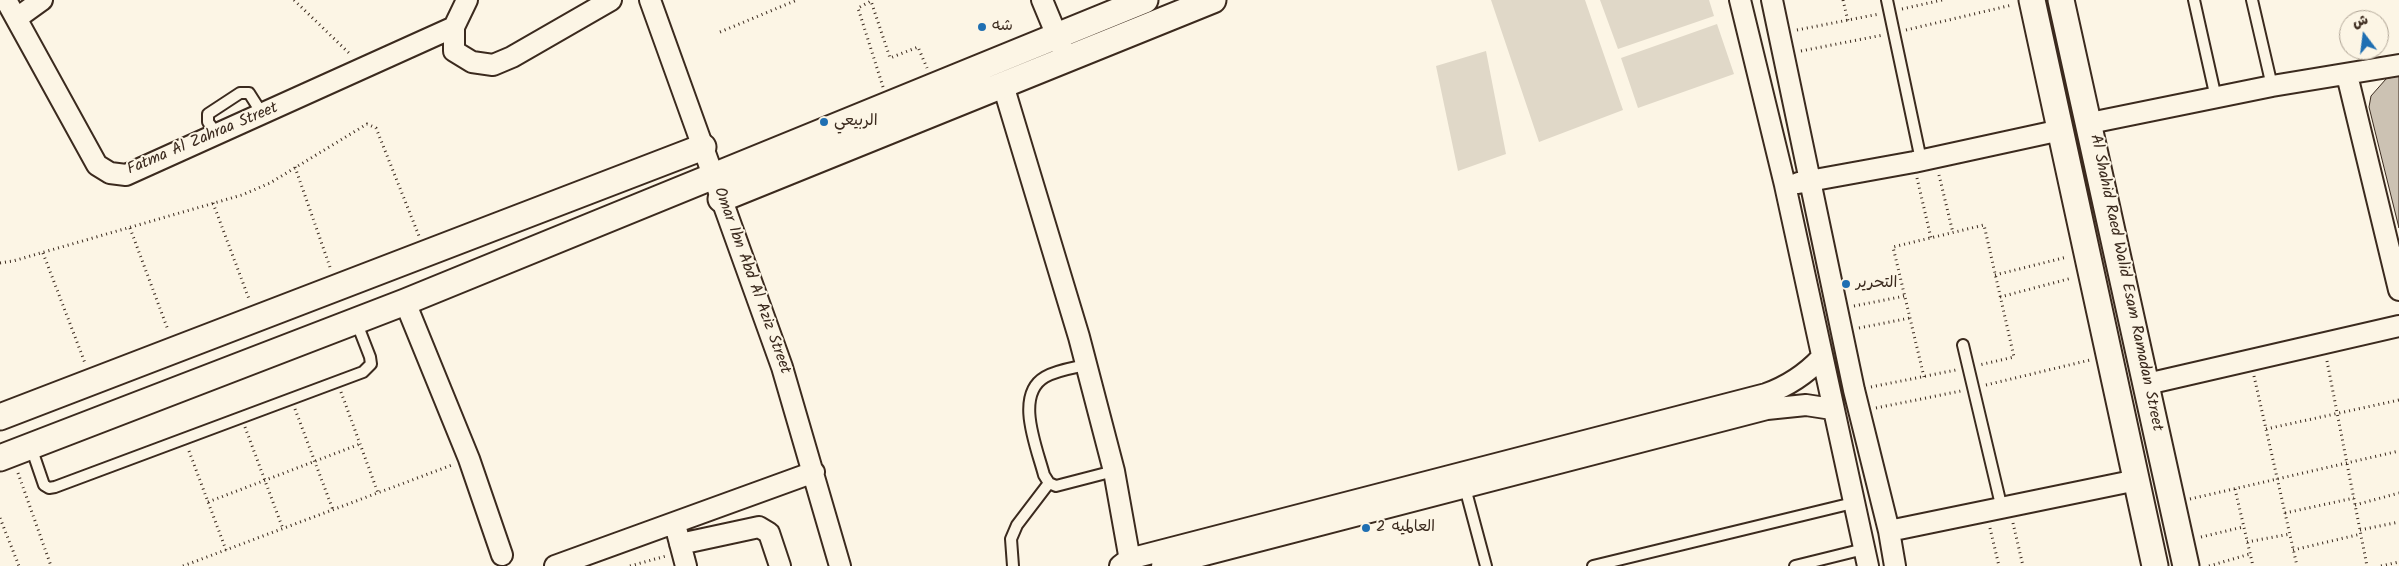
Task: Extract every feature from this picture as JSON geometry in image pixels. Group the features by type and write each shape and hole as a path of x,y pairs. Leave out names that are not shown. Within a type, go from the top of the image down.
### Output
{"street":[{"name":"Fatma Al Zahraa Street","path":"6,0 97,165 110,173 126,175 263,115 454,27"},
{"path":"17,18 42,0"},
{"path":"467,0 454,27 454,51 472,62 492,65 512,57 611,0"},
{"name":"Omar Ibn Abd Al Aziz Street","path":"650,0 782,367 840,566"},
{"path":"1042,0 1066,60"},
{"path":"14,453 405,302 1145,0"},
{"path":"722,199 1212,0"},
{"path":"1740,0 1784,185 1866,558"},
{"path":"1772,0 1841,331 1889,532 1895,566"},
{"name":"Al Shahid Raed Walid Esam Ramadan Street","path":"2032,0 2155,566"},
{"name":"Al Shahid Raed Walid Esam Ramadan Street","path":"2061,0 2090,123 2186,566"},
{"path":"2090,123 2272,86 2399,66"},
{"path":"2347,75 2399,290"},
{"path":"1003,85 1086,365 1114,471 1127,564 1463,480 1767,409 1793,405 1832,409"},
{"path":"1784,185 1923,160 2061,130"},
{"path":"0,417 703,147"},
{"path":"405,302 469,459 502,555"},
{"path":"252,320 260,358"},
{"path":"2146,384 2399,326"},
{"path":"1162,566 1766,394 1802,376 1821,358"},
{"path":"555,566 814,472"},
{"path":"1889,532 2137,480"},
{"path":"674,522 683,554 759,527 769,533 780,566"}],"lane":[{"path":"1887,0 1923,160"},
{"path":"2194,0 2216,98"},
{"path":"2252,0 2272,86"},
{"path":"218,135 208,122 208,114 240,93 249,93 263,115"},
{"path":"14,453 49,488 363,372 371,364 356,321"},
{"path":"1963,345 1999,509"},
{"path":"1086,365 1044,378 1037,383 1029,398 1029,416 1044,475 1049,483 1060,485 1114,471"},
{"path":"1463,480 1486,566"},
{"path":"1013,566 1011,539 1017,525 1049,483"},
{"path":"1593,566 1854,503"},
{"path":"1795,566 1866,558"}],"path":[{"path":"294,0 364,68"},
{"path":"720,32 797,0"},
{"path":"1843,0 1848,21"},
{"path":"1779,33 1848,21 1942,0"},
{"path":"888,104 858,8 871,1 890,58 918,48 934,86"},
{"path":"0,263 13,262 242,196 270,183 362,126 372,125 376,128 426,253"},
{"path":"1923,160 1953,233"},
{"path":"1923,160 1931,238"},
{"path":"295,167 337,287"},
{"path":"213,204 252,320"},
{"path":"1854,390 1924,377 2014,357 1984,226 1894,247 1924,377"},
{"path":"130,228 175,350"},
{"path":"43,253 92,382"},
{"path":"1995,275 2089,262"},
{"path":"2000,297 2089,262"},
{"path":"1837,310 1905,296"},
{"path":"1841,331 1910,318"},
{"path":"2324,343 2367,566"},
{"path":"2250,359 2297,566"},
{"path":"337,382 378,493"},
{"path":"292,399 333,510"},
{"path":"2266,428 2399,400"},
{"path":"242,418 283,529"},
{"path":"184,439 226,550"},
{"path":"208,502 360,444"},
{"path":"2172,504 2399,451"},
{"path":"14,453 51,566"},
{"path":"184,566 469,459"},
{"path":"2235,489 2253,566"},
{"path":"2355,504 2399,493"},
{"path":"2285,513 2354,498"},
{"path":"1999,509 1999,566"},
{"path":"1999,509 2023,566"},
{"path":"0,518 19,566"},
{"path":"2293,550 2399,522"},
{"path":"2181,541 2244,527"},
{"path":"2247,542 2290,534"},
{"path":"630,566 683,554"},
{"path":"2209,566 2250,554"},
{"path":"2381,566 2399,562"}],"shaded area":[{"path":"1491,0 1585,0 1623,110 1539,142"},
{"path":"1600,0 1709,0 1714,16 1618,49"},
{"path":"1717,24 1734,74 1638,108 1621,58"},
{"path":"1486,51 1506,154 1458,171 1436,66"}],"building":[{"path":"2399,76 2399,228 2369,107 2371,96 2386,79"}],"place":[{"name":"شه","path":"982,27"},
{"name":"الربيعي","path":"824,122"},
{"name":"التحرير","path":"1846,284"},
{"name":"العالميه 2","path":"1366,528"}]}
